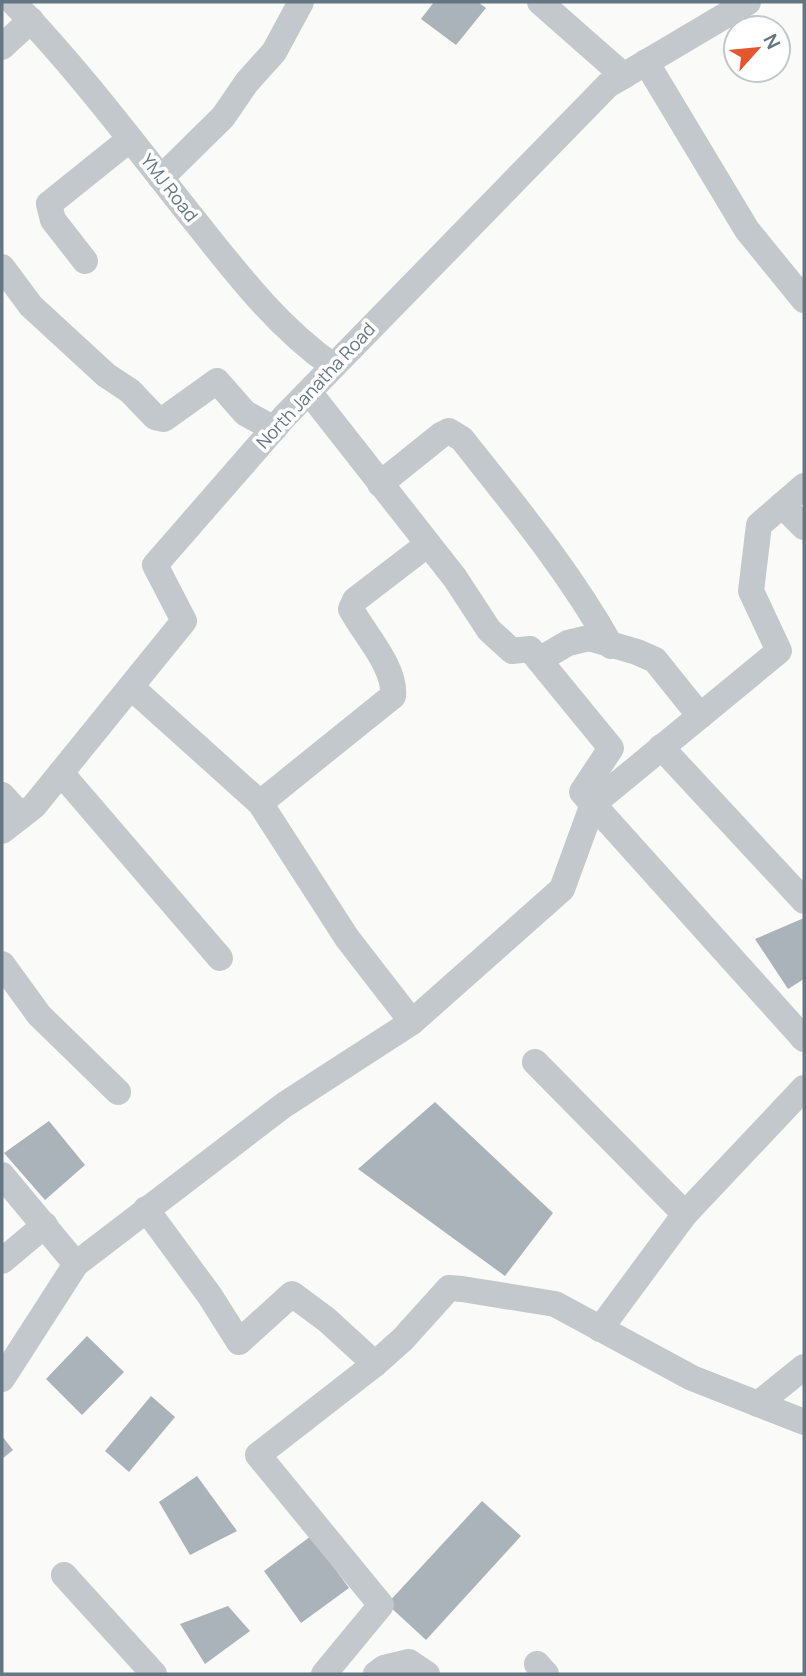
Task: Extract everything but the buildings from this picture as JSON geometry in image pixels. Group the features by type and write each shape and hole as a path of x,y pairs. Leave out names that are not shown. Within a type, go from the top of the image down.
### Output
{"street":[{"path":"161,178 223,117 247,82 274,52 301,2"},
{"path":"540,2 635,69 747,230 804,300"},
{"name":"North Janatha Road","path":"11,824 34,806 184,621 155,565 274,429 608,85 748,2"},
{"path":"2,47 22,11"},
{"name":"YMJ Road","path":"22,11 65,56 235,272 297,341 333,366"},
{"path":"85,261 52,220 50,204 130,139"},
{"path":"2,268 31,306 106,375 130,391 155,417 164,419 217,381 245,413 274,429"},
{"path":"309,392 455,578 489,630 512,651 530,649 611,748 582,792 804,1040"},
{"path":"380,484 441,435 449,431 462,439 555,556 584,597 611,646"},
{"path":"2,1380 76,1264 284,1105 412,1022 562,889 593,804 779,651 751,591 760,525 804,486"},
{"path":"782,505 804,527"},
{"path":"260,803 393,696 394,685 387,668 351,609 355,600 428,544"},
{"path":"539,660 568,643 589,638 637,652 655,660 700,716"},
{"path":"131,687 260,803 347,938 412,1022"},
{"path":"661,747 804,901"},
{"path":"61,773 220,958"},
{"path":"2,795 11,824"},
{"path":"2,964 39,1015 118,1092"},
{"path":"535,1062 685,1214"},
{"path":"600,1329 685,1214 804,1088"},
{"path":"2,1175 76,1264"},
{"path":"146,1209 210,1296 239,1342 292,1294 327,1320 375,1364"},
{"path":"2,1261 45,1225"},
{"path":"324,1674 381,1605 258,1455 375,1364 449,1288 555,1304 692,1378 804,1422"},
{"path":"758,1404 804,1367"},
{"path":"64,1575 140,1670"},
{"path":"376,1674 384,1668 409,1662 427,1674"}]}
